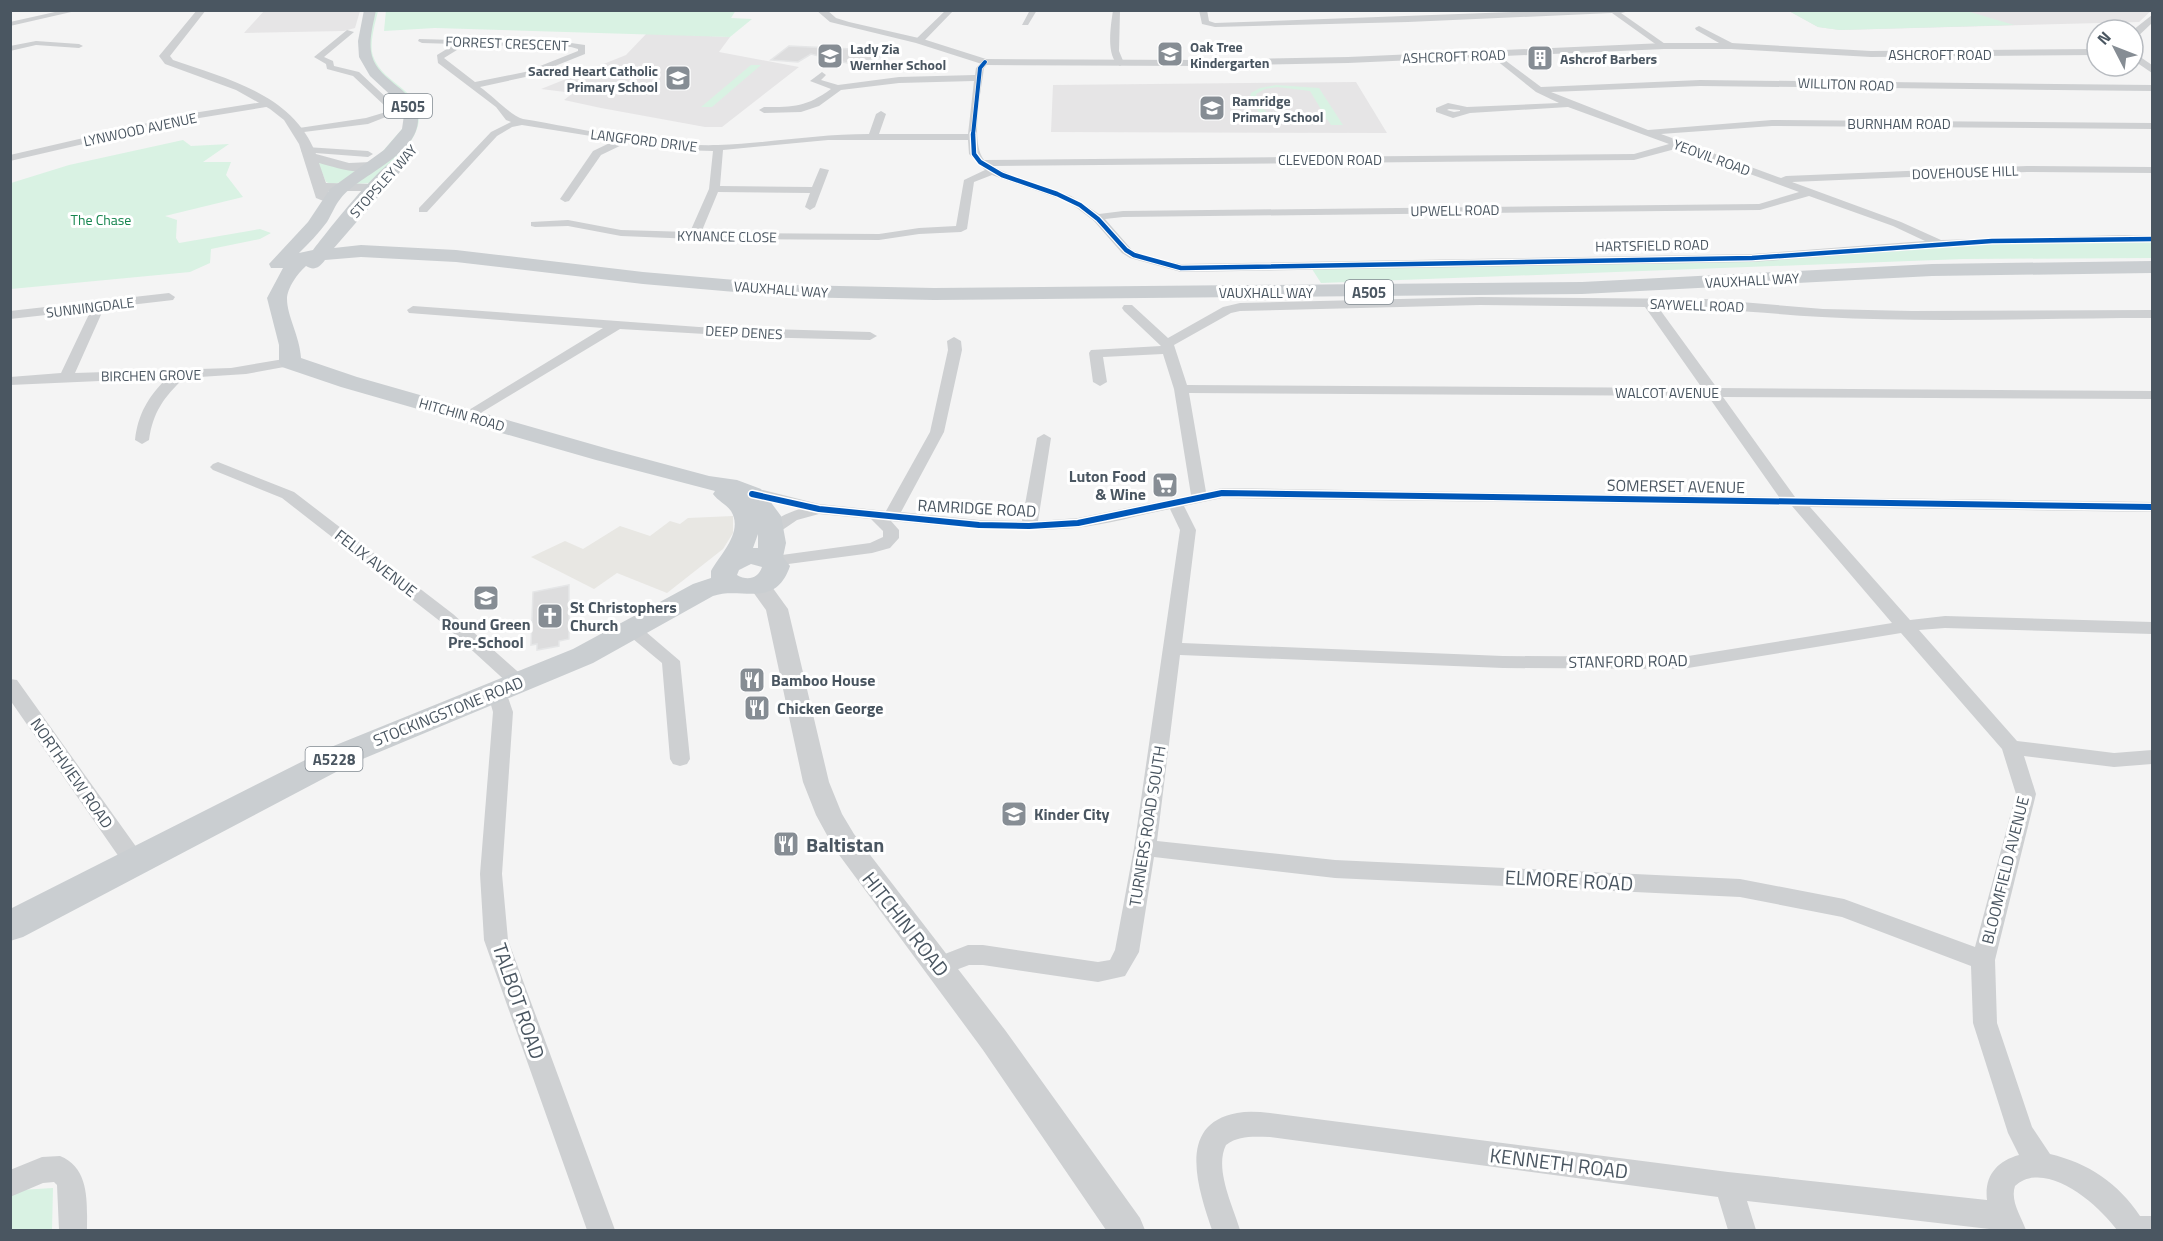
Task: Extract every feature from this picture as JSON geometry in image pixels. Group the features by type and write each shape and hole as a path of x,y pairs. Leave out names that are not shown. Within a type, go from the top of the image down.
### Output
{"main road":[{"name":"STOPSLEY WAY","path":"303,260 331,191 370,160 399,145 411,121 408,105 375,74 365,59 364,42 370,10"},
{"name":"STOPSLEY WAY","path":"303,260 342,228 423,136 425,121 421,102 387,69 377,52 382,10"},
{"name":"A505","path":"342,228 354,238 382,254"},
{"name":"VAUXHALL WAY","path":"303,260 355,261 382,254 456,256 643,278 792,291 934,294 1570,288 1932,270 2152,267"},
{"path":"290,362 290,345 278,298 281,287 303,260"},
{"name":"HITCHIN ROAD","path":"290,362 315,372 710,483 728,485 752,494"},
{"name":"HITCHIN ROAD","path":"710,483 732,498 744,510 748,519 743,544 729,572"},
{"path":"729,572 739,587 767,568 773,549 772,530 768,516 752,494"},
{"name":"STOCKINGSTONE ROAD","path":"10,926 342,755 583,656 703,590 729,572"}],"street":[{"path":"10,24 77,10"},
{"path":"202,10 164,56 169,62 236,87 279,110 299,131 308,153 331,191 375,188"},
{"name":"ASHCROFT ROAD","path":"820,10 833,20 919,41 985,62 1336,60 1664,46 1731,46 1871,54 2085,52"},
{"path":"919,41 951,10"},
{"path":"1026,23 1034,10"},
{"path":"1203,10 1205,22 1215,25 1298,24 1548,13 1616,13 1631,10"},
{"path":"1290,10 1298,24"},
{"path":"1403,10 1408,20"},
{"path":"1116,11 1115,51 1120,63"},
{"path":"1616,13 1664,46"},
{"path":"1699,28 1731,46"},
{"path":"299,131 368,121 391,113 389,105 356,74 330,67 330,63 318,57 350,32"},
{"name":"FORREST CRESCENT","path":"422,40 582,47 582,52 526,74 475,86"},
{"name":"LANGFORD DRIVE","path":"464,42 440,57 441,61 499,105 509,118 522,122 677,147 718,148 828,137 973,137"},
{"path":"10,49 36,43 79,46"},
{"name":"YEOVIL ROAD","path":"1494,54 1539,90 1571,105 1897,224 1939,244"},
{"path":"982,164 973,154 973,137 978,78 980,68 985,62"},
{"path":"822,75 814,81 838,88 899,80 978,78"},
{"name":"WILLITON ROAD","path":"1539,90 1700,82 2152,88"},
{"path":"764,110 798,110 816,104 838,88"},
{"name":"LYNWOOD AVENUE","path":"10,158 187,117 270,104"},
{"path":"816,104 832,105"},
{"path":"1466,110 1571,105"},
{"path":"873,136 881,114"},
{"path":"423,210 494,134 509,125 522,122"},
{"name":"BURNHAM ROAD","path":"1646,133 1772,123 2152,126"},
{"path":"565,199 597,153 624,140"},
{"path":"10,143 26,154"},
{"name":"CLEVEDON ROAD","path":"982,164 1634,157 1678,145"},
{"path":"694,236 714,189 718,148"},
{"path":"308,153 349,167 370,160"},
{"name":"HARTSFIELD ROAD","path":"982,164 992,171 1066,198 1098,217 1127,251 1152,262 1181,268 1752,258 1817,255 1939,244 2072,238 2152,238"},
{"name":"DOVEHOUSE HILL","path":"1777,180 2027,169 2152,170"},
{"path":"810,207 824,170"},
{"name":"KYNANCE CLOSE","path":"535,225 568,223 621,233 694,236 879,237 919,231 961,229 969,180 992,171"},
{"path":"714,189 817,190"},
{"name":"UPWELL ROAD","path":"1098,217 1123,214 1760,207 1810,192"},
{"name":"SUNNINGDALE","path":"10,315 169,297"},
{"name":"SAYWELL ROAD","path":"1168,347 1227,310 1240,307 1480,301 1705,303 1823,313 1912,315 2152,314"},
{"name":"BLOOMFIELD AVENUE","path":"1649,303 1794,501 1907,626 2011,747 2026,794 1983,960 1985,1023 2021,1134 2041,1165"},
{"path":"66,377 99,306"},
{"path":"1128,308 1168,347 1181,389 1199,497"},
{"name":"DEEP DENES","path":"413,310 618,325 820,336 870,336"},
{"path":"469,416 618,325"},
{"path":"767,568 872,548 884,544 891,538 891,530 884,516 937,432 955,350 954,341"},
{"path":"1100,382 1096,353 1168,347"},
{"name":"BIRCHEN GROVE","path":"17,381 66,377 251,372 290,362"},
{"path":"142,440 148,407 180,374"},
{"path":"10,391 17,381"},
{"name":"WALCOT AVENUE","path":"1181,389 2152,394"},
{"path":"1029,526 1044,438"},
{"name":"FELIX AVENUE","path":"218,467 288,495 447,618 508,687"},
{"name":"RAMRIDGE ROAD","path":"752,494 819,509 980,525 1029,526 1078,523 1199,497"},
{"name":"SOMERSET AVENUE","path":"1199,497 1232,494 2152,507"},
{"name":"TURNERS ROAD SOUTH","path":"940,966 968,955 1098,972 1117,969 1127,952 1145,848 1188,530 1174,503"},
{"name":"RAMRIDGE ROAD","path":"772,530 791,517 819,509"},
{"name":"HITCHIN ROAD","path":"767,568 771,599 780,618 811,764 829,815 860,866 940,966 1127,1230"},
{"name":"STANFORD ROAD","path":"1173,650 1503,662 1682,663 1907,626 1945,622 2152,628"},
{"path":"633,630 671,661 680,759"},
{"name":"NORTHVIEW ROAD","path":"10,685 134,861"},
{"name":"TALBOT ROAD","path":"508,687 503,712 491,874 496,940 601,1230"},
{"path":"2011,747 2114,760 2152,757"},
{"name":"ELMORE ROAD","path":"1145,848 1335,869 1740,888 1844,908 1983,960"},
{"name":"KENNETH ROAD","path":"1226,1230 1208,1162 1209,1146 1216,1136 1227,1128 1240,1125 1270,1125 2008,1223"},
{"path":"2008,1223 1999,1198 2001,1183 2009,1172 2022,1165 2041,1165 2083,1179 2103,1193 2140,1230"},
{"path":"10,1185 42,1170 60,1169 70,1179 73,1230"},
{"path":"1728,1185 1742,1230"}],"shaded area":[{"path":"2152,10 2143,18 2085,18 2085,23 1840,30 1818,27 1789,11"},
{"path":"264,11 360,11 355,28 344,31 244,33"},
{"name":"Sacred Heart Catholic Primary School","path":"647,33 730,37 719,52 799,67 722,127 705,127 601,108 564,100 573,93 541,89 626,55"},
{"name":"Ramridge Primary School","path":"1356,82 1387,133 1051,132 1053,85"},
{"path":"733,516 733,533 723,549 667,593 617,573 594,589 531,557 565,541 583,549 620,526 650,536 670,521 680,524 688,518"}],"green space":[{"path":"386,10 736,10 731,18 752,19 730,37 435,28 384,31"},
{"path":"375,11 378,11 372,51 375,61 382,71 415,103 419,115 412,140 403,152 372,183 354,184 416,113 385,80 371,58 370,40"},
{"path":"1789,11 1967,11 2014,25 1840,30 1818,27"},
{"path":"751,65 761,65 712,107 701,107"},
{"path":"1276,85 1319,88 1343,125 1331,125 1327,119 1294,124 1261,116 1250,97 1251,93 1260,88","holes":["1277,87 1310,91 1325,116 1305,122 1284,121 1274,117 1266,112 1256,94 1265,89"]},
{"name":"The Chase","path":"183,140 191,146 229,144 203,162 231,162 226,175 243,197 165,216 177,220 176,238 179,243 260,229 271,233 260,239 211,249 210,263 190,272 11,289 11,183 69,165"},
{"path":"318,163 337,165 356,172 342,182 334,184 326,182"},
{"path":"2083,241 2152,242 2152,258 1963,259 1321,283 1312,269 1791,259 1947,246"},
{"path":"53,1188 52,1230 11,1230 10,1196 20,1190"}],"building":[{"name":"Lady Zia Wernher School","path":"789,46 894,52 855,65 811,54 798,62 771,60"},
{"name":"St Christophers Church","path":"569,585 569,639 559,641 559,646 537,650 537,644 531,645 533,592"}],"cycle path":[{"path":"985,62 980,68 974,112 973,148 980,162 1002,175 1057,194 1080,205 1098,219 1126,250 1134,255 1181,268 1752,258 1992,241 2152,239"},
{"path":"752,494 819,509 979,525 1029,526 1078,523 1222,493 2152,507"}],"place":[{"name":"Oak Tree Kindergarten","path":"1170,54"},
{"name":"Lady Zia Wernher School","path":"830,56"},
{"name":"Ashcrof Barbers","path":"1540,58"},
{"name":"Sacred Heart Catholic Primary School","path":"678,78"},
{"name":"Ramridge Primary School","path":"1212,108"},
{"name":"Luton Food & Wine","path":"1165,485"},
{"name":"Round Green Pre-School","path":"486,598"},
{"name":"St Christophers Church","path":"550,616"},
{"name":"Bamboo House","path":"752,680"},
{"name":"Chicken George","path":"757,708"},
{"name":"Kinder City","path":"1014,814"},
{"name":"Baltistan","path":"786,844"}]}
